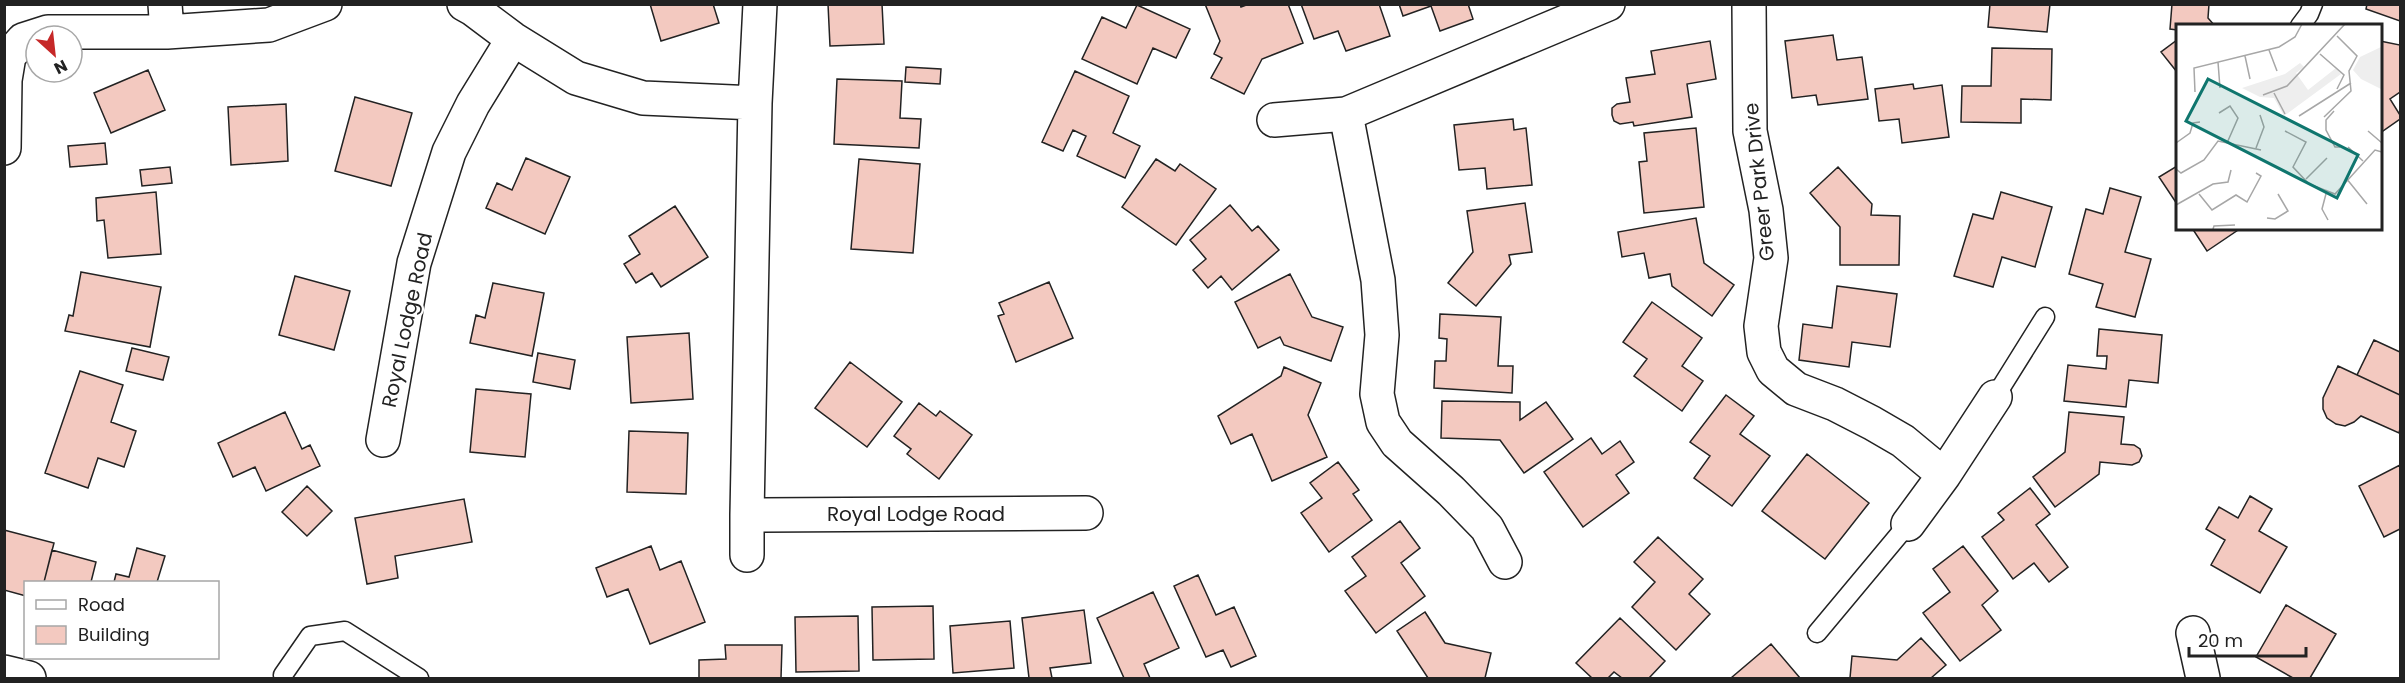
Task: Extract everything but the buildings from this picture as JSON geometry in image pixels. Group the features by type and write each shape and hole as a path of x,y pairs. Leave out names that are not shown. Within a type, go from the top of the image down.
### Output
{"street":[{"path":"4,148 6,72 9,56 23,40 48,32 166,18 269,24 325,4"},
{"path":"464,4 513,39 576,78 643,98 755,103"},
{"path":"747,555 755,103 760,4"},
{"path":"1274,120 1346,114 1608,4"},
{"name":"Greer Park Drive","path":"1749,4 1750,131 1766,210 1771,258 1761,326 1764,352 1773,370 1796,389 1835,404 1893,435 1944,475"},
{"name":"Royal Lodge Road","path":"383,440 414,263 449,152 473,104 513,39"},
{"path":"1346,114 1378,280 1382,334 1377,394 1383,422 1397,443 1451,491 1487,528 1505,562"},
{"path":"1908,524 1944,475 1995,397"},
{"name":"Royal Lodge Road","path":"747,515 1086,513"},
{"path":"2193,633 2203,678"},
{"path":"4,672 29,678"}],"lane":[{"path":"2302,24 2313,4"},
{"path":"1995,397 2044,317"},
{"path":"1817,633 1908,524"},
{"path":"283,675 310,636 345,631 419,678"}]}
